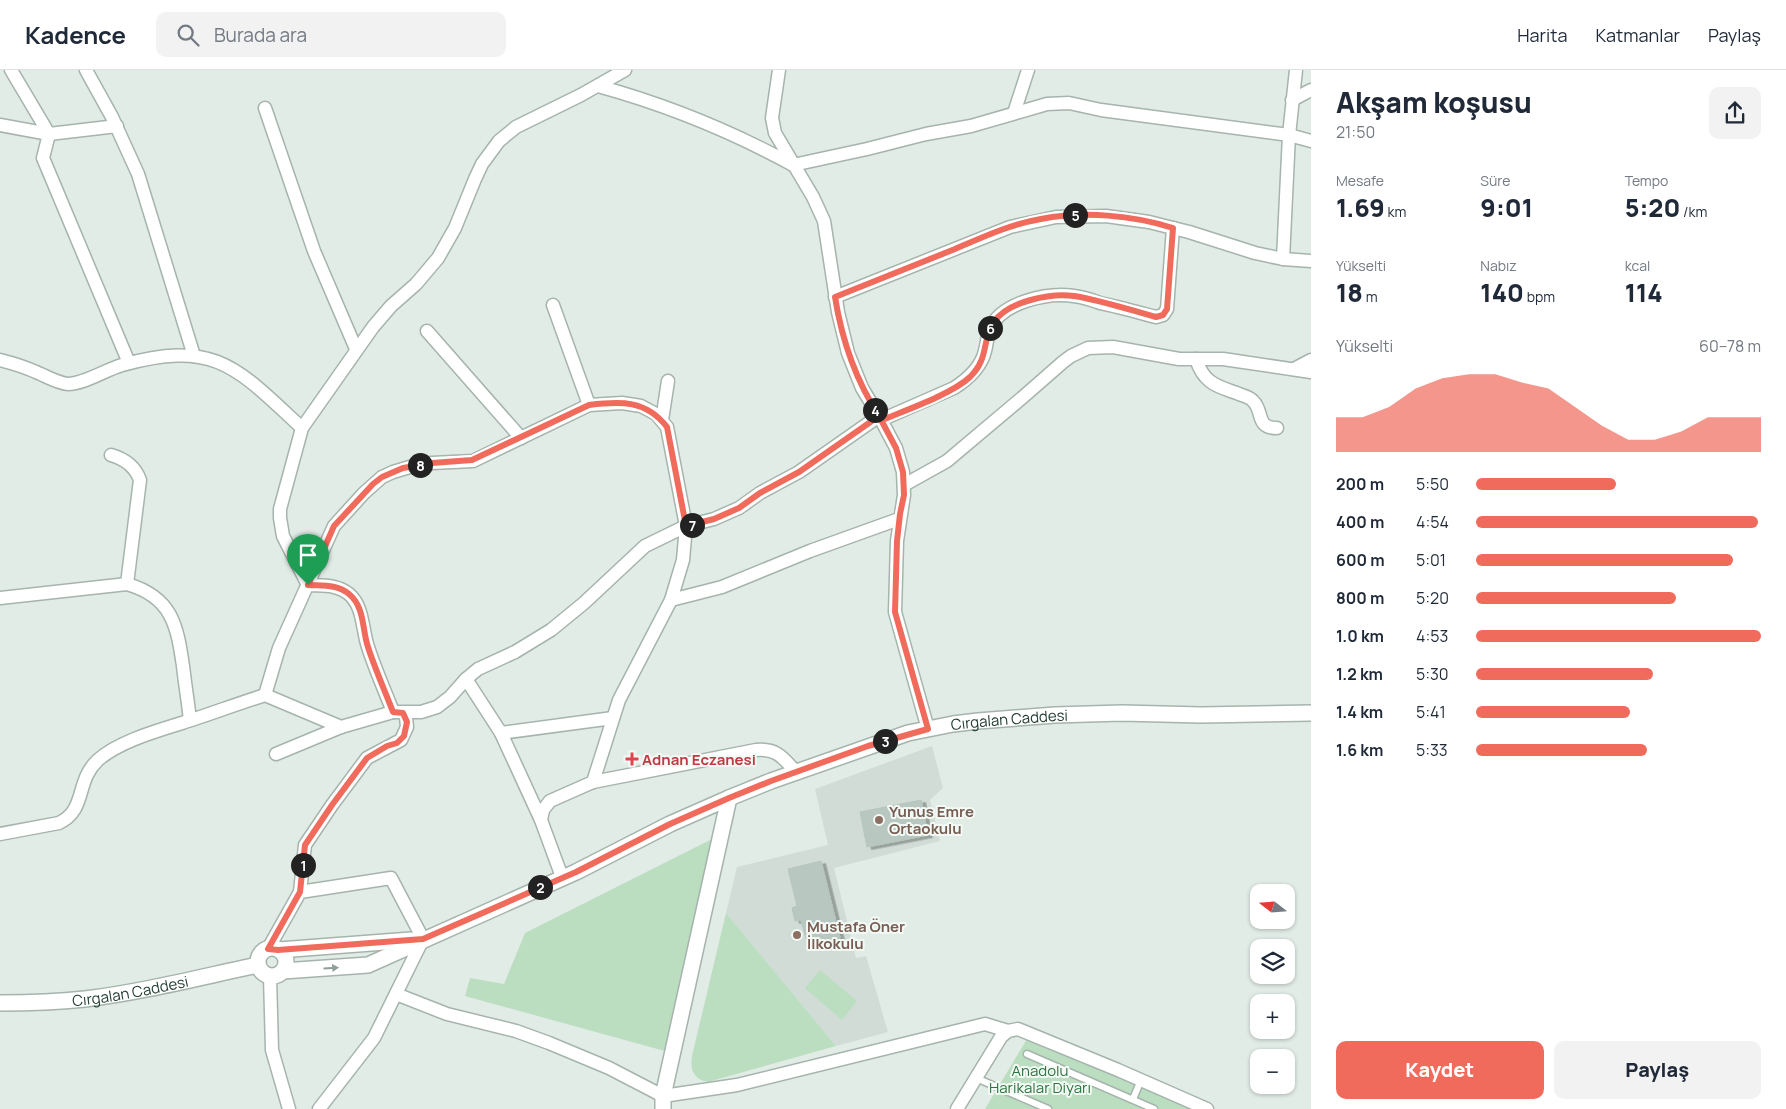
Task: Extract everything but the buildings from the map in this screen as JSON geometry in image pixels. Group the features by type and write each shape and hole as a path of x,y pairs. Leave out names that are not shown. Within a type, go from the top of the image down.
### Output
{"street":[{"path":"11,70 49,134 44,158 129,363"},
{"path":"86,70 117,126 138,174 194,356"},
{"path":"308,585 283,536 280,518 280,509 302,428 356,349 391,306 416,284 438,258 455,228 474,179 491,149 511,130 525,121 598,86 624,70"},
{"path":"779,70 772,118 773,126 778,140 813,197 824,222 835,297 848,353 862,388 880,418 900,460 904,485 899,519 895,612 928,729"},
{"path":"1014,114 1028,70"},
{"path":"1283,260 1289,135 1296,70"},
{"path":"598,86 694,117 753,143 793,165 926,134 971,126 1047,104 1069,103 1091,106 1101,110 1289,135 1311,141"},
{"path":"1292,100 1311,90"},
{"path":"265,108 314,251 356,349"},
{"path":"0,125 49,134 117,126"},
{"path":"835,297 1002,230 1041,219 1070,216 1106,216 1149,222 1283,260 1311,261"},
{"path":"276,754 341,727 398,713 421,712 437,707 450,697 478,669 515,652 551,630 645,546 686,526 714,519 739,508 760,493 799,472 880,418 963,383 975,371 983,358 989,330 997,318 1006,310 1025,302 1051,296 1074,296 1156,317 1163,315 1167,309 1173,228"},
{"path":"553,305 589,405"},
{"path":"427,331 521,438"},
{"path":"904,485 947,460 1024,397 1063,362 1079,352 1096,347 1113,347 1179,359 1223,359 1311,372"},
{"path":"0,360 66,384 79,382 129,363 156,358 194,356 215,360 235,370 257,387 302,428"},
{"path":"1196,359 1203,375 1212,384 1251,399 1257,406 1262,421 1268,427 1276,428"},
{"path":"1294,369 1311,360"},
{"path":"662,420 668,382"},
{"path":"265,695 280,648 334,526 364,493 382,477 413,466 472,460 589,405 606,403 632,404 649,410 662,420 667,427 686,526 683,560 671,600 619,700 594,782"},
{"path":"111,456 125,461 131,466 140,480 127,584"},
{"path":"671,600 722,587 810,551 899,519"},
{"path":"0,598 127,584 153,596 173,619 179,639 190,720"},
{"path":"277,973 264,973 258,965 260,955 273,949 300,892 305,845 367,758 387,746 397,743 404,736 407,722 398,713 367,646 359,608 356,603 348,593 334,586 308,585"},
{"path":"466,679 501,733 542,820 562,877"},
{"path":"0,834 59,823 65,820 77,807 84,780 92,766 99,759 143,736 265,695 341,727"},
{"name":"Cırgalan Caddesi","path":"277,973 368,965 562,877 670,824 729,798 888,740 928,729 978,721 1088,714 1201,715 1311,713"},
{"path":"501,733 613,718"},
{"path":"542,820 543,810 550,801 594,782 762,749 779,754 796,772"},
{"path":"663,1102 729,798"},
{"path":"300,892 391,878 423,939 374,1038 319,1109"},
{"name":"Cırgalan Caddesi","path":"273,949 423,939"},
{"path":"273,949 285,958 286,964 277,973 272,1050 289,1109"},
{"name":"Cırgalan Caddesi","path":"0,1003 85,999 258,965"},
{"path":"396,994 446,1014 516,1032 549,1043 609,1068 663,1102 984,1024 1008,1031 1023,1030 1207,1109"},
{"path":"957,1109 998,1041 1008,1031"}],"lane":[{"path":"1027,1054 1154,1109"},
{"path":"976,1078 1048,1109"},
{"path":"1133,1099 1141,1080"}],"shaded area":[{"name":"Mustafa Öner İlkokulu","path":"932,746 943,788 930,800 940,841 834,868 856,958 866,956 888,1032 836,1046 726,913 737,867 828,845 815,789"}],"green space":[{"path":"724,833 672,1053 465,996 470,978 504,984 525,933"},
{"path":"726,913 836,1046 708,1082 696,1076 692,1070 692,1056"},
{"path":"820,970 857,1001 842,1020 805,988"},
{"name":"Anadolu Harikalar Diyarı","path":"1027,1039 1117,1075 1194,1109 985,1109"}],"place":[{"name":"Adnan Eczanesi","path":"632,759"},
{"name":"Yunus Emre Ortaokulu","path":"879,820"},
{"name":"Mustafa Öner İlkokulu","path":"797,935"}],"route":[{"path":"308,585 334,526 364,493 382,477 413,466 472,460 589,405 606,403 632,404 649,410 662,420 667,427 686,526 727,514 760,493 799,472 879,416 882,420 963,383 980,365 992,324 1001,313 1012,307 1039,298 1074,296 1156,317 1163,315 1167,309 1173,228 1128,218 1085,215 1056,216 1026,222 835,297 842,333 855,373 882,420 896,448 903,472 904,495 897,541 895,612 928,729 868,746 729,798 622,847 576,872 423,939 359,945 268,949 300,892 305,845 367,758 401,740 407,728 406,717 403,713 393,712 367,646 359,608 353,598 348,593 334,586 308,585"}]}
